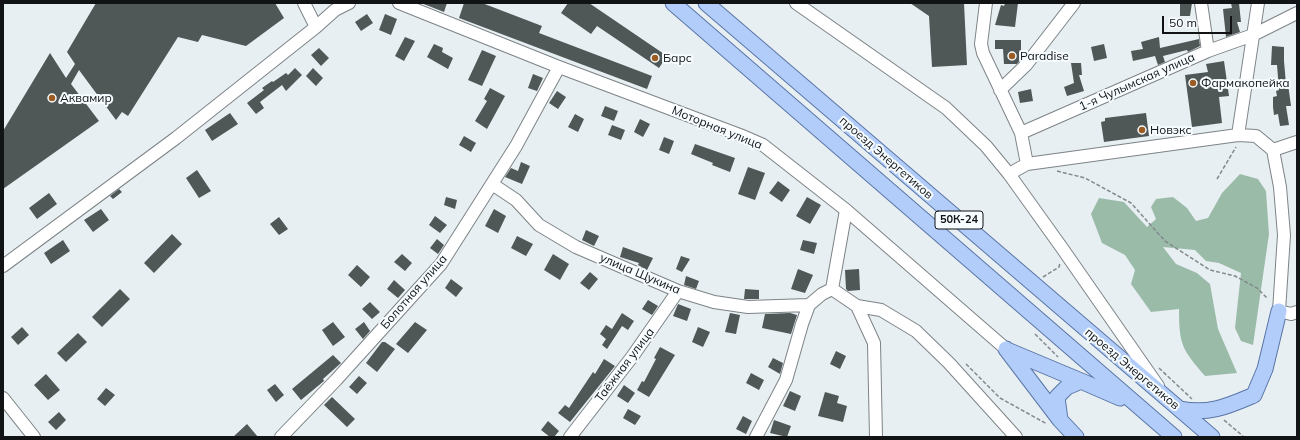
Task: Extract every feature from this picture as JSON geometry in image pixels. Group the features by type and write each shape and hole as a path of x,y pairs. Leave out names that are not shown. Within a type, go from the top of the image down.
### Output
{"main road":[{"name":"проезд Энергетиков","path":"673,3 1174,437"},
{"name":"проезд Энергетиков","path":"706,3 1212,437"},
{"path":"1180,409 1195,412 1226,408 1254,395 1265,369 1279,311"},
{"path":"1006,349 1109,392 1140,408 1162,437"},
{"path":"1006,349 1055,423 1076,437"},
{"path":"1055,423 1057,397 1067,387 1081,381"}],"street":[{"path":"304,3 316,27"},
{"path":"3,266 176,138 316,27 335,10 349,3"},
{"name":"Моторная улица","path":"399,3 559,67 740,135 762,145 846,210 1006,349"},
{"path":"796,3 946,108 986,146 1009,174 1062,248 1166,398"},
{"path":"986,3 981,44 983,53 1021,133 1027,164"},
{"path":"1000,90 1026,65 1074,3"},
{"path":"1201,3 1208,51"},
{"path":"1238,135 1258,3"},
{"name":"1-я Чулымская улица","path":"1021,133 1208,51 1253,35 1297,13"},
{"name":"Болотная улица","path":"281,437 336,380 441,264 516,146 559,67"},
{"path":"1009,174 1027,164 1238,135 1256,136 1273,150 1280,187 1284,235 1279,311 1291,314 1297,312"},
{"path":"1273,150 1297,142"},
{"name":"улица Щукина","path":"492,184 516,200 528,216 539,225 576,247 678,291 714,302 748,307 809,305"},
{"path":"832,289 846,210"},
{"path":"756,437 786,380 809,305 822,294 832,289"},
{"path":"832,289 857,306 881,310 916,331 949,363 1016,437"},
{"name":"Таёжная улица","path":"570,437 632,357 678,291"},
{"path":"857,306 874,343 876,437"},
{"path":"3,398 34,437"}],"path":[{"path":"1217,179 1236,147 1238,135"},
{"path":"1056,171 1085,178 1131,204 1165,241 1210,270 1235,276 1257,288 1279,311"},
{"path":"1039,278 1059,267 1062,248"},
{"path":"949,363 967,364 1000,398 1055,423"},
{"path":"1156,366 1195,402"},
{"path":"1213,410 1244,437"}],"green space":[{"path":"1240,174 1258,179 1266,191 1269,234 1253,345 1241,341 1235,328 1241,273 1219,263 1206,261 1195,250 1163,247 1176,264 1197,273 1210,284 1218,329 1237,373 1205,376 1191,359 1183,346 1180,331 1179,309 1151,312 1131,284 1135,270 1125,255 1102,243 1091,214 1099,198 1124,202 1147,227 1156,219 1151,207 1156,199 1173,197 1187,208 1196,221 1208,218 1222,193"}],"building":[{"name":"Аквамир","path":"96,3 275,3 284,18 246,46 202,35 198,42 178,37 128,116 122,112 116,120 79,70 71,84 99,121 3,189 3,131 50,53 66,78 75,64 67,52"},
{"path":"421,3 447,3 444,12"},
{"path":"464,3 482,3 542,26 539,33 652,76 647,89 459,18"},
{"path":"568,3 589,3 667,56 659,68 597,26 591,34 561,13"},
{"path":"910,3 964,3 967,65 932,67 929,16"},
{"path":"1005,3 1018,3 1015,27 995,25 1001,5 1004,6"},
{"path":"1180,3 1192,3 1190,16 1180,16"},
{"path":"1231,3 1239,3 1241,22 1237,22 1240,32 1226,37 1223,9 1232,8"},
{"path":"367,14 373,23 361,31 355,22"},
{"path":"385,14 397,19 391,35 379,30"},
{"path":"405,37 415,41 404,61 395,56"},
{"path":"1159,37 1160,48 1199,39 1200,46 1188,52 1187,50 1163,56 1165,62 1158,65 1155,56 1133,61 1131,51 1143,49 1141,42"},
{"name":"Paradise","path":"995,40 1021,40 1021,59 1017,64 1004,64 1003,49 995,49"},
{"path":"434,44 443,48 442,52 453,58 448,69 427,57"},
{"path":"1104,44 1107,58 1094,61 1091,47"},
{"path":"1272,46 1284,47 1286,84 1288,84 1291,106 1286,106 1289,125 1280,126 1278,114 1274,115 1273,97 1277,96 1276,91 1279,90 1277,65 1271,65"},
{"path":"319,48 329,58 321,66 311,55"},
{"path":"482,50 496,56 482,86 468,80"},
{"path":"1224,61 1229,96 1219,97 1222,123 1192,127 1185,75 1208,72 1206,64"},
{"path":"1071,63 1081,63 1082,75 1079,75 1084,91 1067,96 1064,87 1074,83"},
{"path":"295,68 302,75 286,91 282,85 260,102 264,108 256,114 247,103 264,90 262,88 286,73 288,75"},
{"path":"313,68 323,78 316,86 306,76"},
{"path":"533,74 543,78 537,91 528,88"},
{"path":"490,88 505,96 487,129 475,121 487,101 484,99"},
{"path":"1031,89 1033,101 1020,103 1018,92"},
{"path":"557,91 566,97 558,109 549,103"},
{"path":"605,106 618,111 614,121 601,116"},
{"path":"230,113 238,124 212,141 205,130"},
{"path":"1146,113 1149,136 1104,142 1101,122 1105,121 1105,118"},
{"path":"575,114 584,119 578,132 568,127"},
{"path":"640,119 650,124 643,137 634,132"},
{"path":"612,125 625,130 621,140 608,135"},
{"path":"464,136 476,143 471,152 459,145"},
{"path":"664,137 674,141 669,154 659,150"},
{"path":"695,144 735,158 730,172 691,154"},
{"path":"521,162 530,166 522,184 505,177 511,168 518,171"},
{"path":"748,167 765,173 755,200 738,194"},
{"path":"197,170 211,191 199,198 186,178"},
{"path":"778,181 790,190 782,202 769,193"},
{"path":"119,189 122,192 113,199 110,196"},
{"path":"49,193 57,204 37,219 29,208"},
{"path":"446,197 457,200 455,209 444,205"},
{"path":"807,197 821,205 810,224 796,216"},
{"path":"101,209 109,220 93,232 84,220"},
{"path":"494,209 506,216 498,233 485,226"},
{"path":"435,216 447,225 440,233 429,225"},
{"path":"279,217 288,229 279,235 270,224"},
{"path":"586,230 599,236 594,246 582,240"},
{"path":"172,234 182,244 154,273 144,263"},
{"path":"517,236 533,244 526,256 511,248"},
{"path":"437,239 444,245 438,254 430,248"},
{"path":"63,240 70,251 51,264 44,253"},
{"path":"803,240 817,243 814,254 800,250"},
{"path":"623,247 653,258 647,270 638,265 639,263 620,257"},
{"path":"402,254 412,263 405,271 394,262"},
{"path":"553,254 569,264 560,280 544,270"},
{"path":"681,256 690,259 682,272 676,269"},
{"path":"357,265 370,277 361,287 348,275"},
{"path":"798,269 813,275 805,293 791,289"},
{"path":"859,269 860,290 848,291 846,289 845,270"},
{"path":"590,272 598,279 589,290 580,283"},
{"path":"686,276 699,281 696,289 684,285"},
{"path":"451,279 463,288 456,297 445,288"},
{"path":"394,280 405,290 398,298 387,289"},
{"path":"120,289 130,299 102,327 92,317"},
{"path":"745,289 759,290 759,299 744,299"},
{"path":"648,300 658,306 652,315 642,309"},
{"path":"370,302 380,312 372,319 362,309"},
{"path":"678,304 691,309 687,321 673,316"},
{"path":"622,313 634,321 628,330 622,326 607,349 602,345 606,339 600,334 606,325 612,329"},
{"path":"730,313 740,315 736,334 725,332"},
{"path":"790,313 797,315 791,334 762,328 765,314"},
{"path":"333,322 345,337 333,346 322,330"},
{"path":"364,322 370,331 363,339 355,329"},
{"path":"415,322 427,330 408,353 396,344"},
{"path":"22,327 29,335 18,345 11,337"},
{"path":"698,327 710,332 703,347 692,342"},
{"path":"78,333 87,342 66,362 57,353"},
{"path":"382,342 385,342 395,349 377,372 366,363"},
{"path":"660,347 675,355 649,397 637,390 642,381 644,382 656,359 654,358"},
{"path":"836,351 846,356 840,369 830,364"},
{"path":"333,355 341,363 323,379 324,381 301,400 292,389"},
{"path":"773,358 783,363 780,374 768,367"},
{"path":"604,359 615,366 570,422 558,413 565,405 569,408 593,372 595,374"},
{"path":"751,373 764,380 759,390 746,383"},
{"path":"46,374 60,390 48,400 34,385"},
{"path":"359,376 367,383 357,394 349,387"},
{"path":"275,384 284,395 276,402 267,390"},
{"path":"624,385 635,393 628,403 617,396"},
{"path":"106,388 115,395 105,406 97,399"},
{"path":"790,391 801,396 795,411 783,406"},
{"path":"825,392 839,396 837,403 847,406 843,422 818,416"},
{"path":"332,397 355,419 347,427 324,405"},
{"path":"628,409 641,416 635,425 623,418"},
{"path":"59,412 66,420 56,430 48,422"},
{"path":"743,416 752,421 746,434 736,429"},
{"path":"774,420 791,426 787,437 770,433"},
{"path":"548,421 559,431 554,437 550,437 541,430"},
{"path":"247,424 258,437 233,437"}],"place":[{"name":"Paradise","path":"1012,56"},
{"name":"Барс","path":"655,58"},
{"name":"Фармакопейка","path":"1193,83"},
{"name":"Аквамир","path":"52,98"},
{"name":"Новэкс","path":"1142,130"}]}
